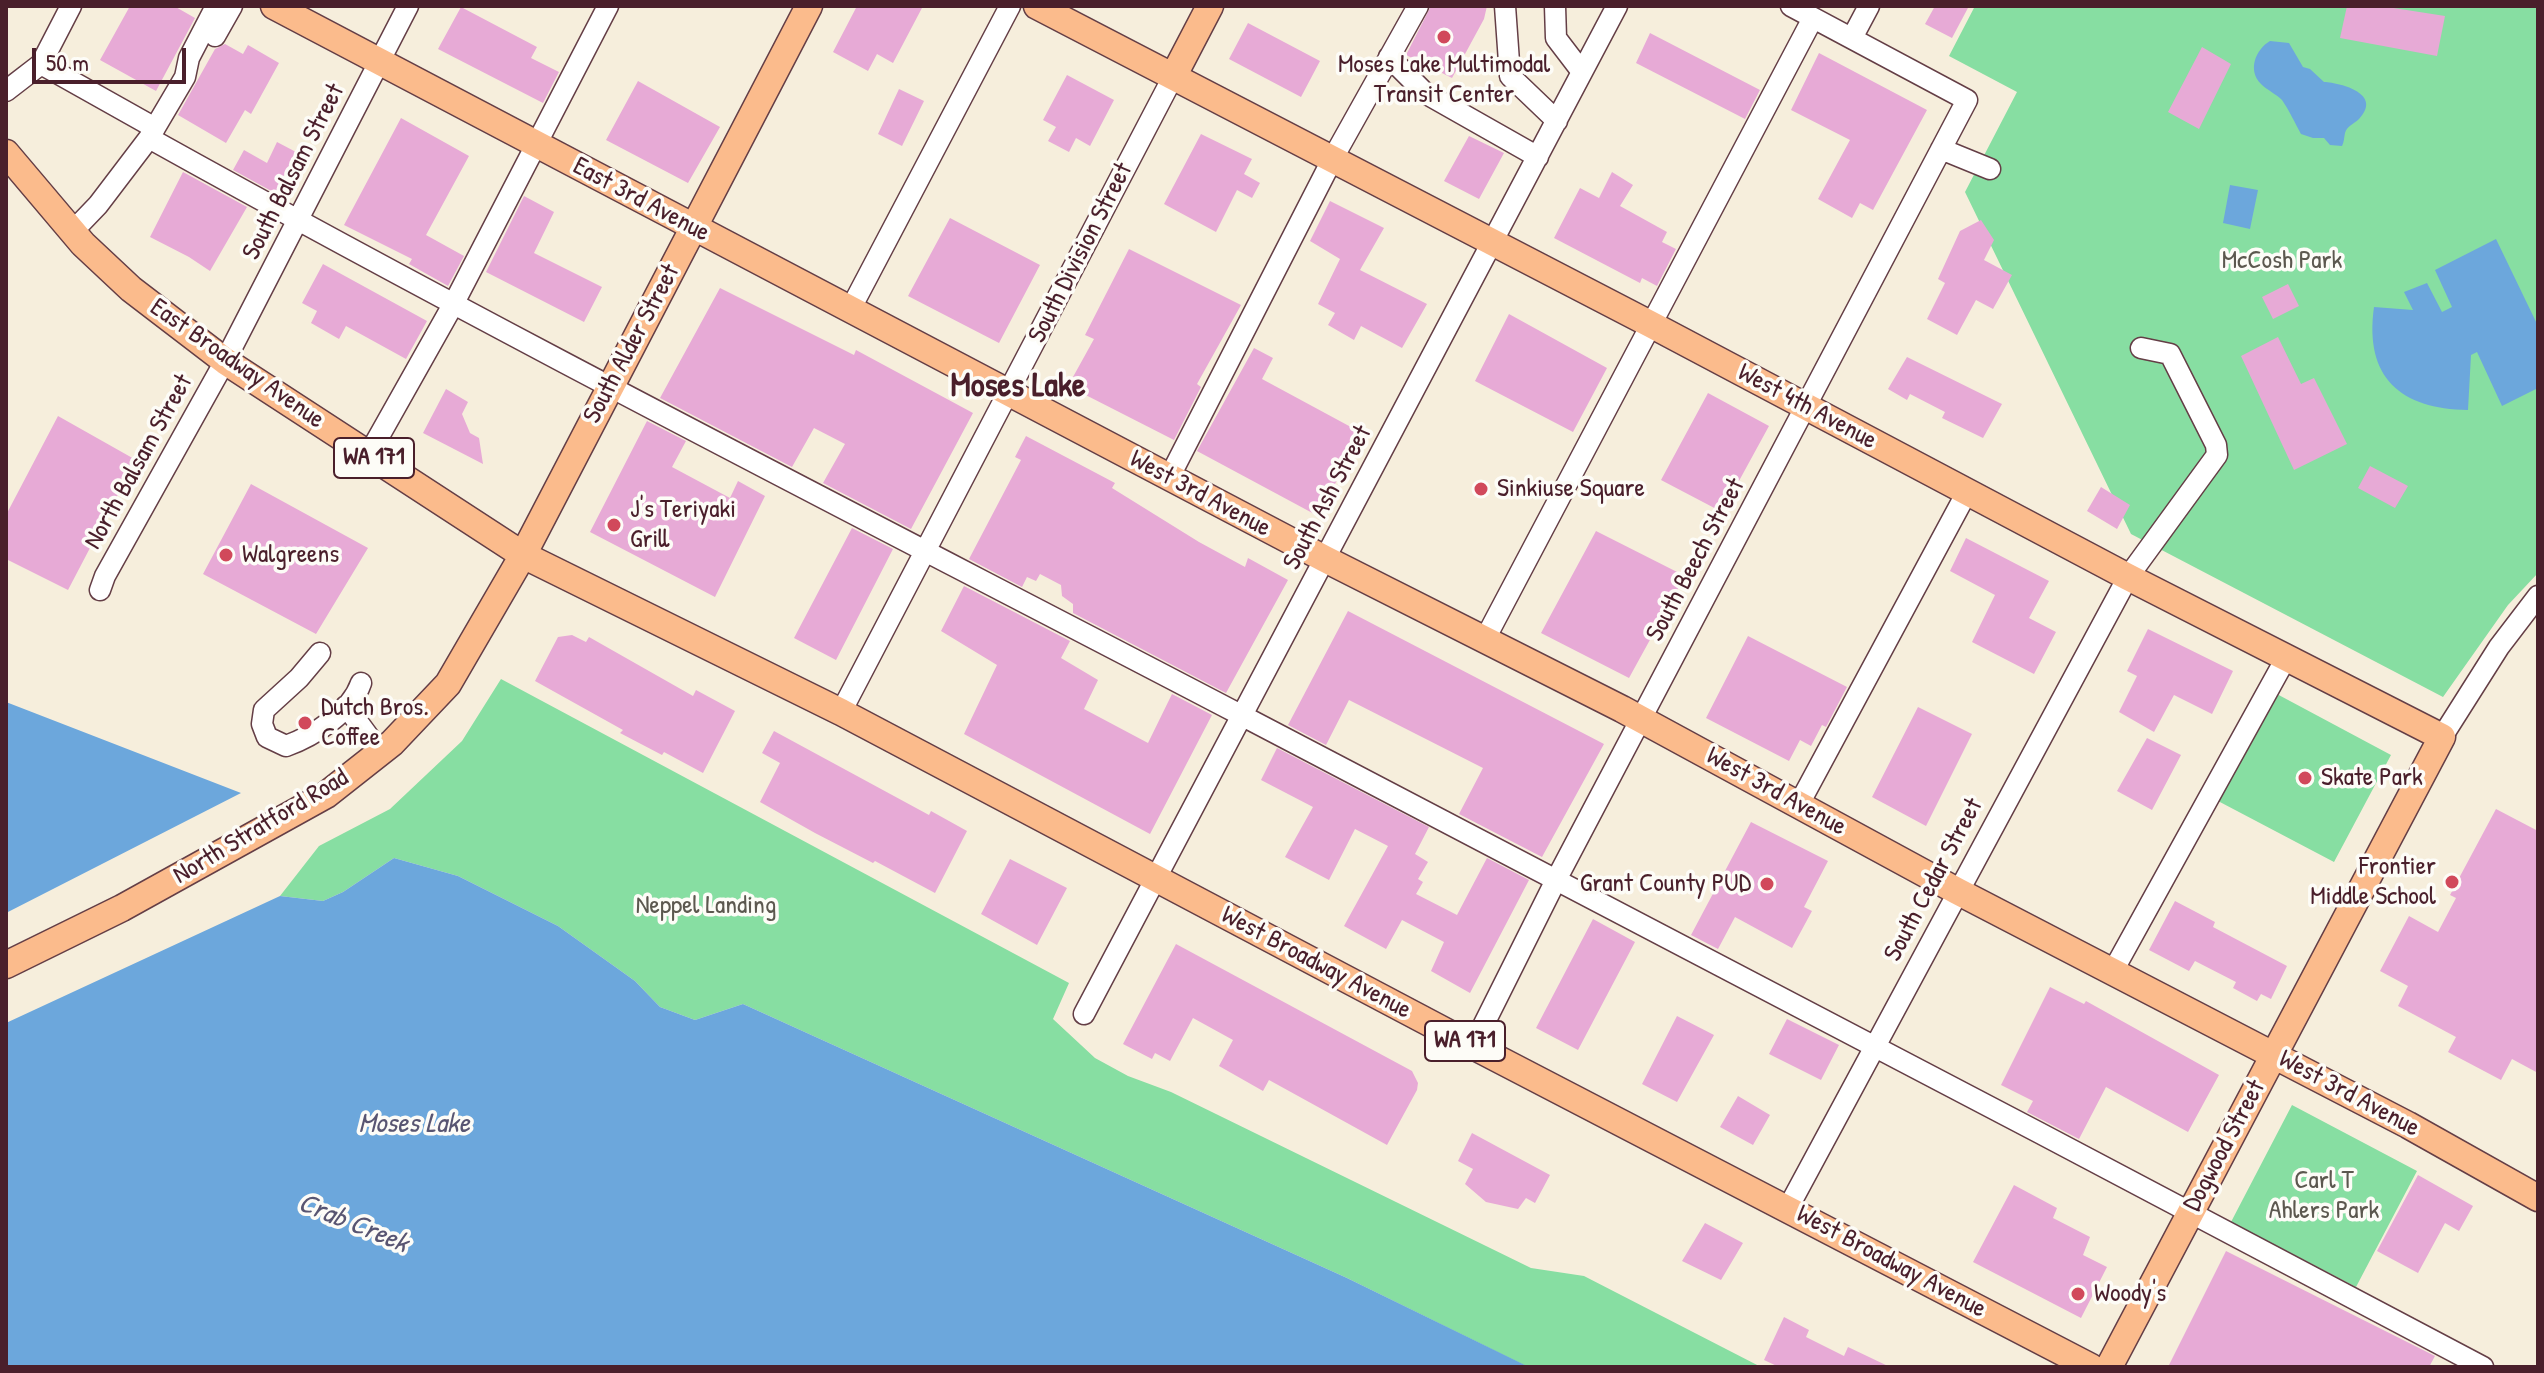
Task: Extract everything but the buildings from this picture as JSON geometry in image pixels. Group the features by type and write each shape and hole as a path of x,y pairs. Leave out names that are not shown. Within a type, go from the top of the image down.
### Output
{"main road":[{"name":"East 3rd Avenue","path":"274,6 1009,393"},
{"name":"South Alder Street","path":"523,555 809,6"},
{"name":"South Division Street","path":"1174,75 1210,6"},
{"name":"West 4th Avenue","path":"1053,10 2128,577 2442,737"},
{"name":"East Broadway Avenue","path":"6,153 73,231 131,289 225,361 523,555 841,712"},
{"name":"West 3rd Avenue","path":"1009,393 1325,559 1641,719 1957,891 2273,1053 2538,1198"},
{"name":"North Stratford Road","path":"6,965 122,908 326,795 392,743 448,684 523,555"},
{"name":"West Broadway Avenue","path":"841,712 1473,1046 2091,1367"},
{"name":"Dogwood Street","path":"2109,1367 2442,737"}],"street":[{"path":"6,91 41,64 71,6"},
{"path":"73,231 98,205 152,133 185,77 189,58 216,6"},
{"path":"185,77 199,65 232,6"},
{"name":"South Balsam Street","path":"225,361 408,6"},
{"path":"369,454 454,303 608,6"},
{"path":"850,310 1010,6"},
{"path":"1169,478 1333,158 1418,6"},
{"path":"1505,6 1510,76 1557,121"},
{"path":"1555,6 1556,38 1582,72"},
{"name":"South Ash Street","path":"1084,1014 1617,6"},
{"path":"1791,6 1852,38 1869,6"},
{"path":"1485,639 1813,18"},
{"name":"South Beech Street","path":"1473,1046 1556,880 1967,100 1852,38"},
{"path":"1389,57 1425,93 1538,157"},
{"path":"41,64 298,222 2483,1367"},
{"name":"South Division Street","path":"841,712 1174,75"},
{"path":"1941,149 1990,169"},
{"name":"South Cedar Street","path":"1788,1208 2128,577 2217,455 2216,445 2170,354 2141,348"},
{"name":"North Balsam Street","path":"100,590 225,361"},
{"path":"1799,804 1967,492"},
{"name":"Dogwood Street","path":"2442,737 2499,647 2538,596"},
{"path":"320,653 299,678 264,710 262,724 267,737 286,746 299,741 346,706 356,696 361,683"},
{"path":"2113,971 2286,658"},
{"path":"346,706 380,752"}],"green space":[{"name":"McCosh Park","path":"1975,6 2538,6 2538,573 2508,605 2443,697 2131,534 1965,192 2017,92 1949,56"},
{"name":"Neppel Landing","path":"501,679 1069,983 1053,1019 1095,1058 1531,1268 1584,1276 1761,1367 1528,1367 1347,1278 743,1004 695,1020 660,1007 635,981 558,926 458,876 394,858 343,892 323,901 280,896 319,846 390,809 462,741"},
{"name":"Skate Park","path":"2275,693 2391,755 2334,862 2218,801"},
{"name":"Carl T Ahlers Park","path":"2292,1105 2417,1171 2356,1287 2231,1222"}],"water":[{"path":"2270,41 2289,43 2303,67 2310,69 2324,82 2349,88 2363,97 2365,110 2346,131 2342,146 2330,145 2324,138 2301,134 2282,100 2257,78 2254,66 2257,54"},
{"path":"2230,185 2258,190 2250,229 2223,223"},
{"path":"2496,239 2538,326 2538,388 2502,406 2477,352 2471,355 2468,410 2444,408 2406,396 2392,385 2375,353 2372,332 2374,307 2413,310 2404,292 2427,283 2442,312 2452,307 2435,270"},
{"path":"6,702 241,793 6,913"},
{"name":"Moses Lake","path":"394,858 458,876 558,926 635,981 660,1007 695,1020 743,1004 1347,1278 1529,1367 6,1367 6,1023 280,896 323,901 343,892"}],"place":[{"name":"Moses Lake Multimodal Transit Center","path":"1444,37"},
{"name":"Sinkiuse Square","path":"1481,489"},
{"name":"J's Teriyaki Grill","path":"614,525"},
{"name":"Walgreens","path":"226,555"},
{"name":"Dutch Bros. Coffee","path":"305,723"},
{"name":"Skate Park","path":"2305,778"},
{"name":"Frontier Middle School","path":"2452,882"},
{"name":"Grant County PUD","path":"1767,884"},
{"name":"Woody's","path":"2078,1294"}],"district":[{"name":"Moses Lake","path":"1018,387"}],"water label":[{"name":"Crab Creek","path":"353,1224"}]}
